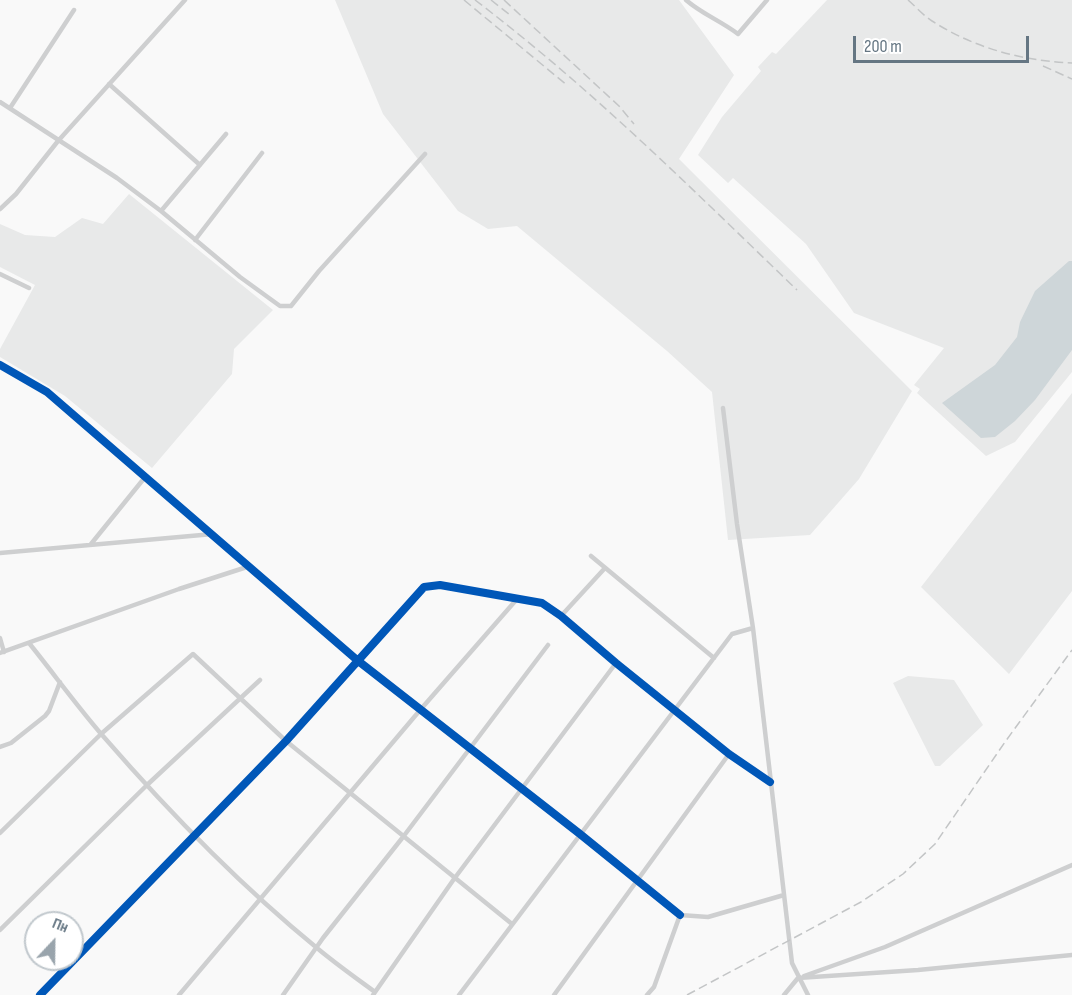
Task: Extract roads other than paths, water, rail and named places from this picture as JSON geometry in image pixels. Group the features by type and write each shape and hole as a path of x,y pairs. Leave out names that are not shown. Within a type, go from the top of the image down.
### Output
{"street":[{"path":"0,209 16,194 58,141 185,0"},
{"path":"686,0 702,13 716,18 738,34 767,0"},
{"path":"10,108 74,10"},
{"path":"109,84 200,165"},
{"path":"0,102 117,178 240,277 280,306 291,306 319,271 425,154"},
{"path":"161,212 226,134"},
{"path":"195,240 262,153"},
{"path":"0,274 29,288"},
{"path":"0,365 47,392 357,660 680,915 708,917 784,896"},
{"path":"723,408 737,524 753,628 792,963 808,995"},
{"path":"90,545 146,476"},
{"path":"0,553 213,534"},
{"path":"591,556 714,658"},
{"path":"0,638 2,653 250,566"},
{"path":"561,616 605,568"},
{"path":"40,995 286,741 424,587 440,585 542,603 561,616 729,754 770,782"},
{"path":"179,995 421,709 518,599"},
{"path":"459,995 732,634 753,628"},
{"path":"29,643 101,734 195,834 261,899 374,994 454,879 616,663"},
{"path":"283,995 323,938 403,837 548,645"},
{"path":"0,833 101,734 193,654 286,741 512,924"},
{"path":"0,930 147,785 260,680"},
{"path":"0,747 11,743 50,711 60,682"},
{"path":"554,995 729,754"},
{"path":"784,995 798,978 885,947 1072,865"},
{"path":"647,995 654,987 680,915"},
{"path":"798,978 918,970 1072,955"}],"railway":[{"path":"464,0 568,86"},
{"path":"475,0 560,68 600,104 797,290"},
{"path":"491,0 510,15"},
{"path":"504,0 619,106 634,124"},
{"path":"908,0 932,21 982,46 1017,56 1072,63"},
{"path":"1043,66 1072,79"},
{"path":"687,995 861,902 903,874 935,844 1072,650"}]}
